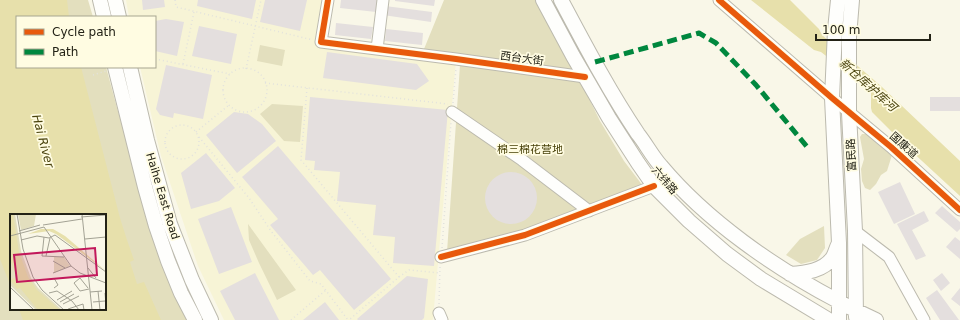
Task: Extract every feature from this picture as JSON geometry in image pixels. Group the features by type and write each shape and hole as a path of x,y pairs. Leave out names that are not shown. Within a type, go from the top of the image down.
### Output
{"main road":[{"path":"100,0 104,16"},
{"path":"115,0 119,16"},
{"name":"六纬路","path":"543,0 609,118 654,186 689,221 727,254 761,279 829,320"},
{"name":"六纬路","path":"561,0 586,48 622,110 660,165 688,195 730,232 790,274 838,301 856,315"},
{"name":"富民路","path":"838,0 832,98 838,243 838,320"},
{"name":"富民路","path":"852,0 849,37 849,113 855,231 856,315"},
{"name":"Haihe East Road","path":"115,68 156,226 181,293 195,320"},
{"name":"Haihe East Road","path":"130,68 147,140 170,224 192,280 211,320"},
{"path":"790,274 809,272 826,264 833,257 838,243"},
{"path":"856,315 876,320"}],"street":[{"path":"321,42 328,0"},
{"path":"377,48 383,0"},
{"name":"国康道","path":"719,0 849,113 891,147 960,210"},
{"name":"西台大街","path":"321,42 377,48 585,77"},
{"path":"452,112 522,160 589,211"},
{"path":"441,257 525,235 654,186"},
{"path":"855,231 890,257 924,320"}],"path":[{"path":"175,0 176,7 321,42"},
{"path":"246,69 260,0"},
{"path":"183,64 194,12"},
{"path":"156,59 230,74"},
{"path":"265,83 453,104 456,59"},
{"path":"246,69 251,69 257,72 262,77 267,89 263,102 258,107 245,112 229,105 226,101 223,87 230,74 237,70 246,69"},
{"path":"307,88 301,160 399,277"},
{"path":"196,132 229,105"},
{"path":"440,316 440,273 452,112"},
{"path":"199,137 200,143 196,153 187,159 175,159 166,150 164,144 164,138 171,128 182,125 192,128 249,198 271,231 310,281 321,284 348,320 409,270 440,273"},
{"path":"290,320 326,290"}],"shaded area":[{"path":"126,0 325,0 315,45 456,60 433,319 224,320 198,266 161,156 140,68 156,68 156,16 129,16"}],"green space":[{"path":"0,0 88,0 93,16 16,16 16,68 106,68 137,173 187,320 0,320"},
{"path":"444,0 536,0 574,71 424,49"},
{"path":"260,45 285,50 282,66 257,61"},
{"name":"棉三棉花营地","path":"460,65 580,80 600,121 624,161 643,186 526,229 447,252"},
{"path":"272,104 303,106 300,142 284,141 260,114"},
{"path":"862,134 868,134 892,155 887,171 881,175 876,184 870,190 865,188 862,181 861,169 864,159 860,137"},
{"path":"248,224 296,290 277,300 249,240"},
{"path":"824,226 825,248 817,260 801,264 786,255 800,239"}],"water":[{"name":"Hai River","path":"0,0 67,0 69,16 16,16 16,68 81,68 120,218 134,260 130,262 137,284 144,282 161,320 23,320 19,310 106,310 106,214 10,214 10,284 0,259"},
{"name":"新仓库护库河","path":"751,0 790,0 819,29 822,35 882,87 960,161 960,196 909,149 872,112 871,91 821,52 814,50"}],"building":[{"path":"142,0 164,0 165,7 143,10"},
{"path":"198,0 256,0 252,19 197,6"},
{"path":"265,0 307,0 300,31 260,22"},
{"path":"341,0 378,0 376,12 340,8"},
{"path":"395,0 435,0 434,6"},
{"path":"385,6 432,12 431,22 383,15"},
{"path":"166,19 184,22 177,56 156,51 156,21"},
{"path":"336,23 373,27 371,39 335,35"},
{"path":"199,26 237,34 231,64 192,56"},
{"path":"386,29 423,33 422,45 385,41"},
{"path":"327,52 417,64 429,81 416,90 323,78"},
{"path":"166,65 212,75 203,119 174,113 173,118 160,115 156,109"},
{"path":"310,97 448,110 434,266 393,263 395,237 373,235 376,205 337,201 340,172 314,170 315,161 305,160"},
{"path":"930,97 960,97 960,111 930,111"},
{"path":"234,112 248,114 262,124 276,141 237,173 206,135"},
{"path":"278,146 391,279 354,310 320,270 313,275 270,225 278,219 242,177"},
{"path":"206,153 235,188 219,201 191,209 181,173"},
{"path":"511,172 521,174 529,180 535,188 537,198 535,208 529,216 521,222 511,224 501,222 493,216 487,208 485,198 487,188 493,180 501,174"},
{"path":"900,182 915,214 894,224 878,192"},
{"path":"942,206 960,222 960,229 957,232 935,213"},
{"path":"231,207 252,262 219,274 198,219"},
{"path":"924,211 929,221 912,230 926,256 916,260 897,224"},
{"path":"955,237 960,241 960,259 946,247"},
{"path":"255,273 279,320 235,320 220,291"},
{"path":"942,273 950,283 941,291 933,280"},
{"path":"407,276 428,279 424,318 422,320 357,319"},
{"path":"960,288 960,306 951,299"},
{"path":"937,290 959,320 940,320 926,298"},
{"path":"325,302 339,320 303,320"}],"marked path":[{"path":"595,62 699,33 716,43 756,85 808,148"}],"cycle path":[{"path":"328,0 321,42 585,77"},
{"path":"719,0 891,147 960,210"},
{"path":"441,257 525,235 654,186"}]}
